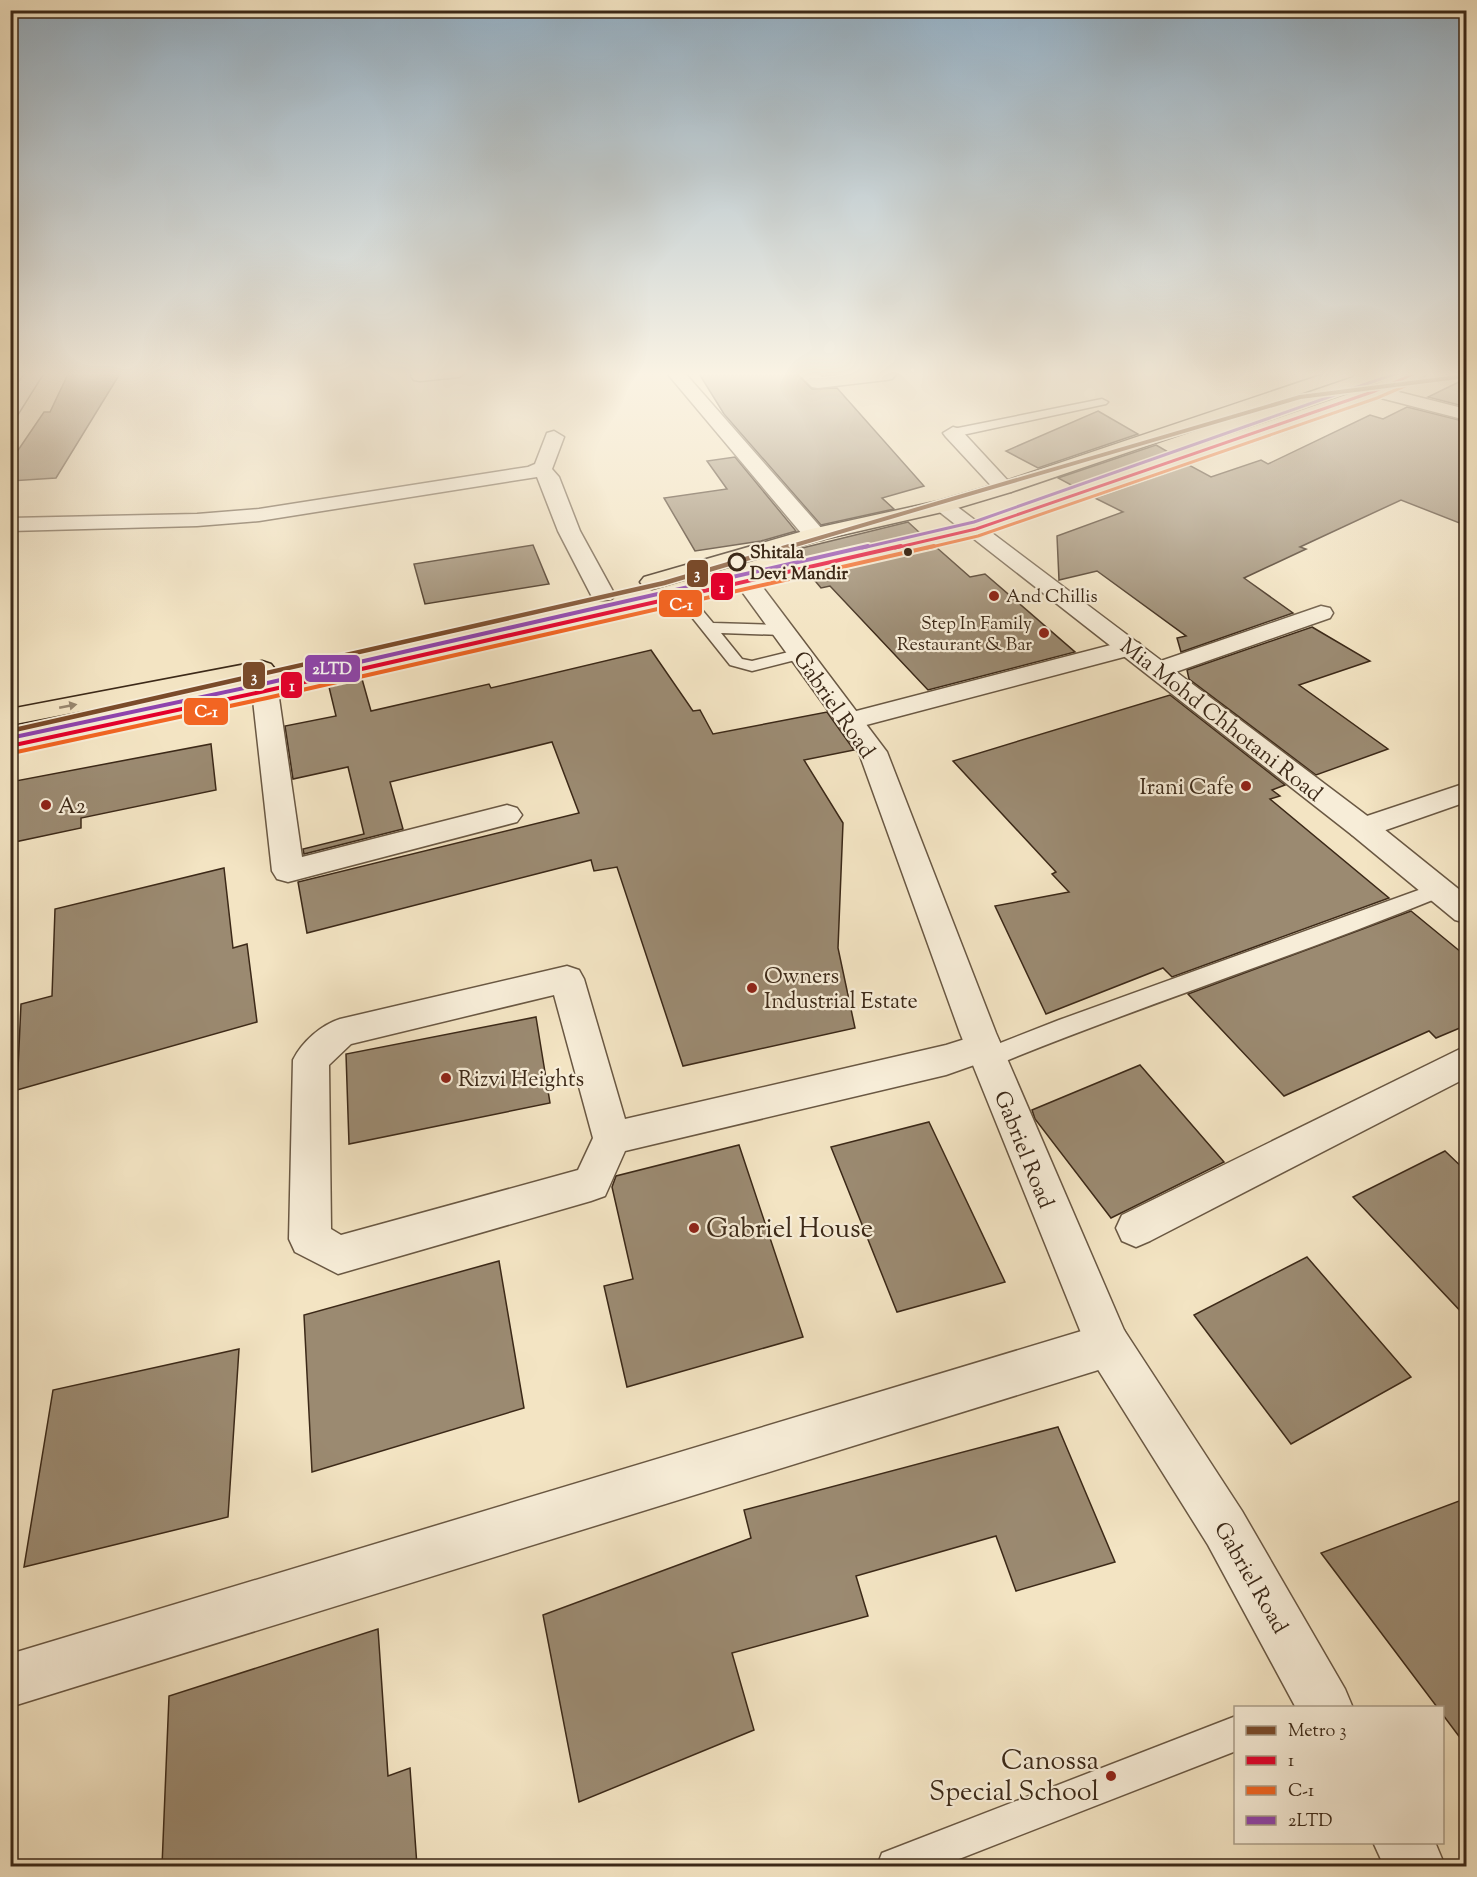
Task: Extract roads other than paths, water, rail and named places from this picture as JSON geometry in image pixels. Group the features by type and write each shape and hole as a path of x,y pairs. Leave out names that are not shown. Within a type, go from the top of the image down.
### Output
{"main road":[{"path":"10,717 252,671 603,595 748,556 815,535 944,506 1086,460"},
{"path":"10,746 265,691 976,529 1177,460"}],"street":[{"path":"541,470 545,460"},
{"path":"750,460 815,535"},
{"path":"978,460 1004,488"},
{"path":"10,525 197,520 259,515 541,470"},
{"path":"541,470 549,477 569,531 603,595"},
{"name":"Mia Mohd Chhotani Road","path":"944,506 1363,828 1467,912"},
{"name":"Gabriel Road","path":"747,582 873,752 986,1053 1108,1345 1225,1528 1316,1705"},
{"path":"1158,670 1321,613"},
{"path":"851,722 1130,648"},
{"path":"265,691 288,871 507,815"},
{"path":"1363,828 1467,792"},
{"path":"567,979 612,1138 591,1184 338,1255 310,1239 311,1060 340,1033 567,979"},
{"path":"612,1138 946,1060 986,1053"},
{"path":"1136,1228 1467,1061"},
{"path":"10,1681 1108,1345"},
{"path":"1403,1844 1416,1866"}],"lane":[{"path":"683,596 736,663 743,666 792,642"},
{"path":"708,628 792,642"},
{"path":"986,1053 1374,916 1438,890"},
{"path":"895,1866 1234,1734"}],"metro line":[{"name":"3","path":"10,731 664,583 1086,460"}],"place":[{"name":"Shitala Devi Mandir","path":"737,562"},
{"name":"And Chillis","path":"994,596"},
{"name":"Step In Family Restaurant & Bar","path":"1044,633"},
{"name":"Irani Cafe","path":"1246,786"},
{"name":"A2","path":"46,805"},
{"name":"Owners Industrial Estate","path":"752,988"},
{"name":"Rizvi Heights","path":"446,1078"},
{"name":"Gabriel House","path":"694,1228"},
{"name":"Canossa Special School","path":"1111,1776"}]}
